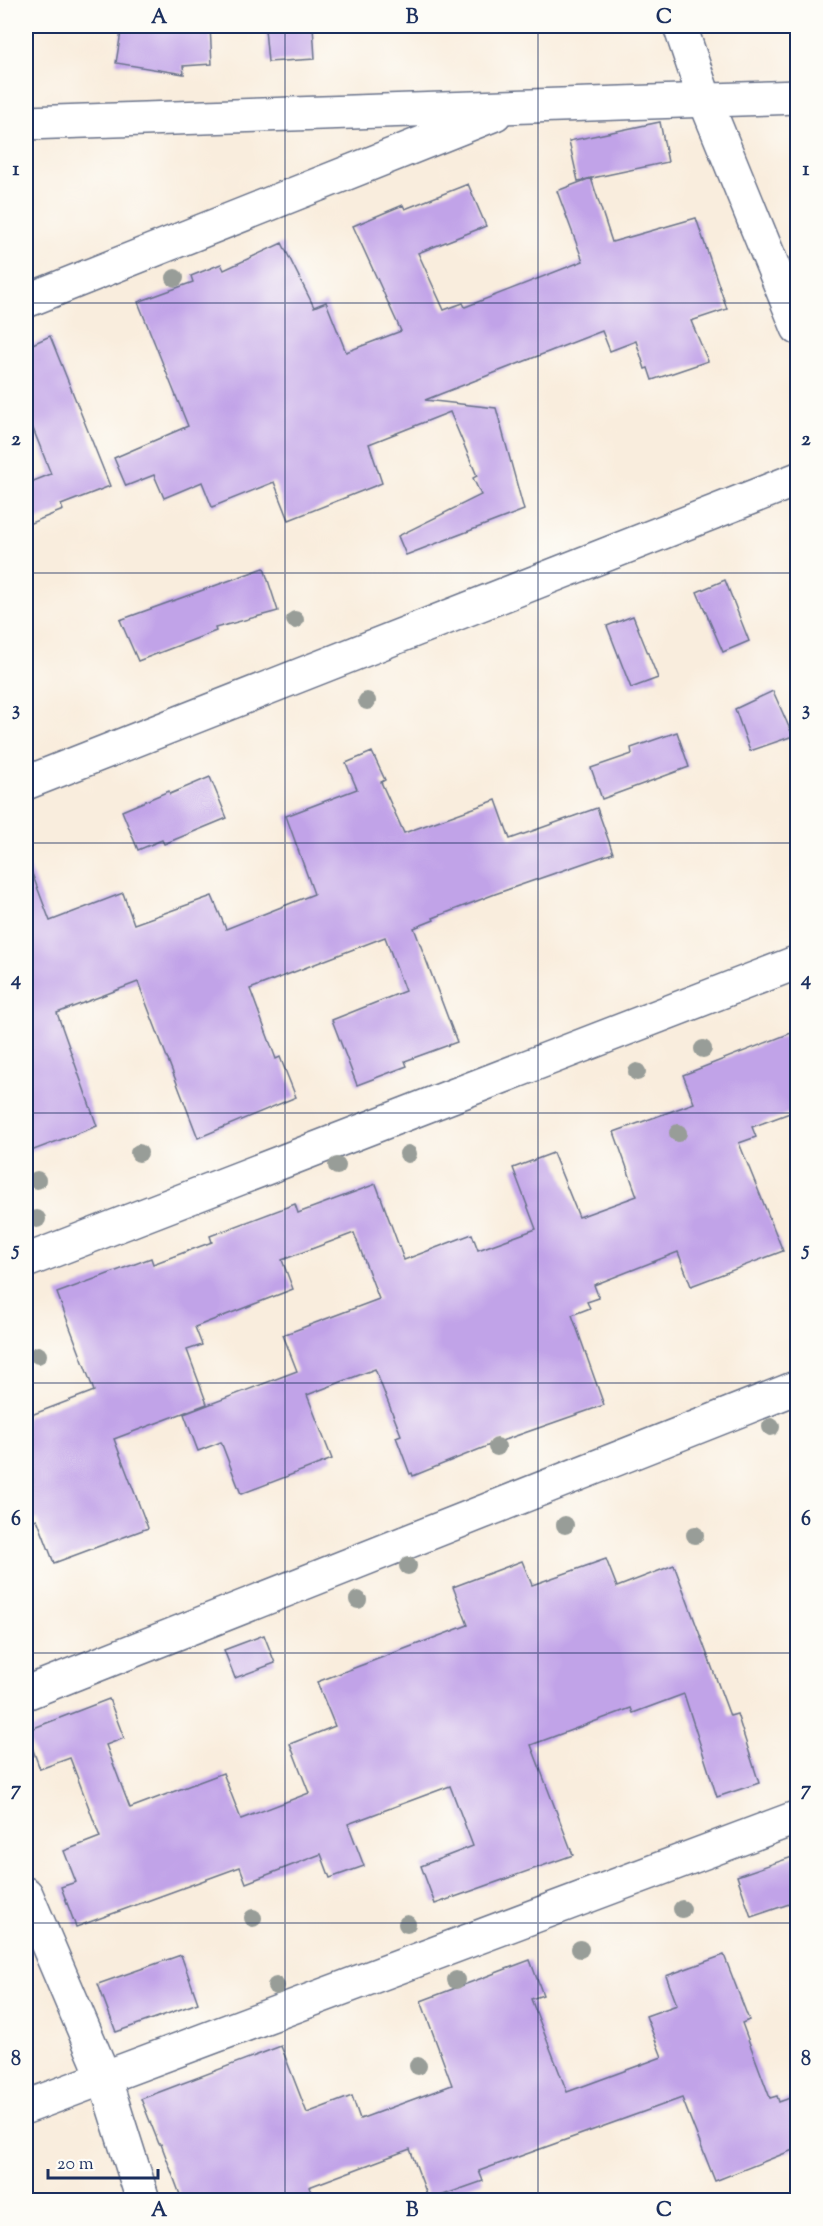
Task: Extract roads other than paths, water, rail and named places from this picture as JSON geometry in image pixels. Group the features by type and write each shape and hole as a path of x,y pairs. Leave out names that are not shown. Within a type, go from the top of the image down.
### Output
{"street":[{"path":"680,26 705,100 798,328"},
{"path":"26,123 798,97"},
{"path":"26,301 516,105"},
{"path":"26,783 798,479"},
{"path":"26,1261 798,962"},
{"path":"26,1693 798,1387"},
{"path":"26,2107 798,1817"},
{"path":"26,1894 104,2077 143,2200"}]}
